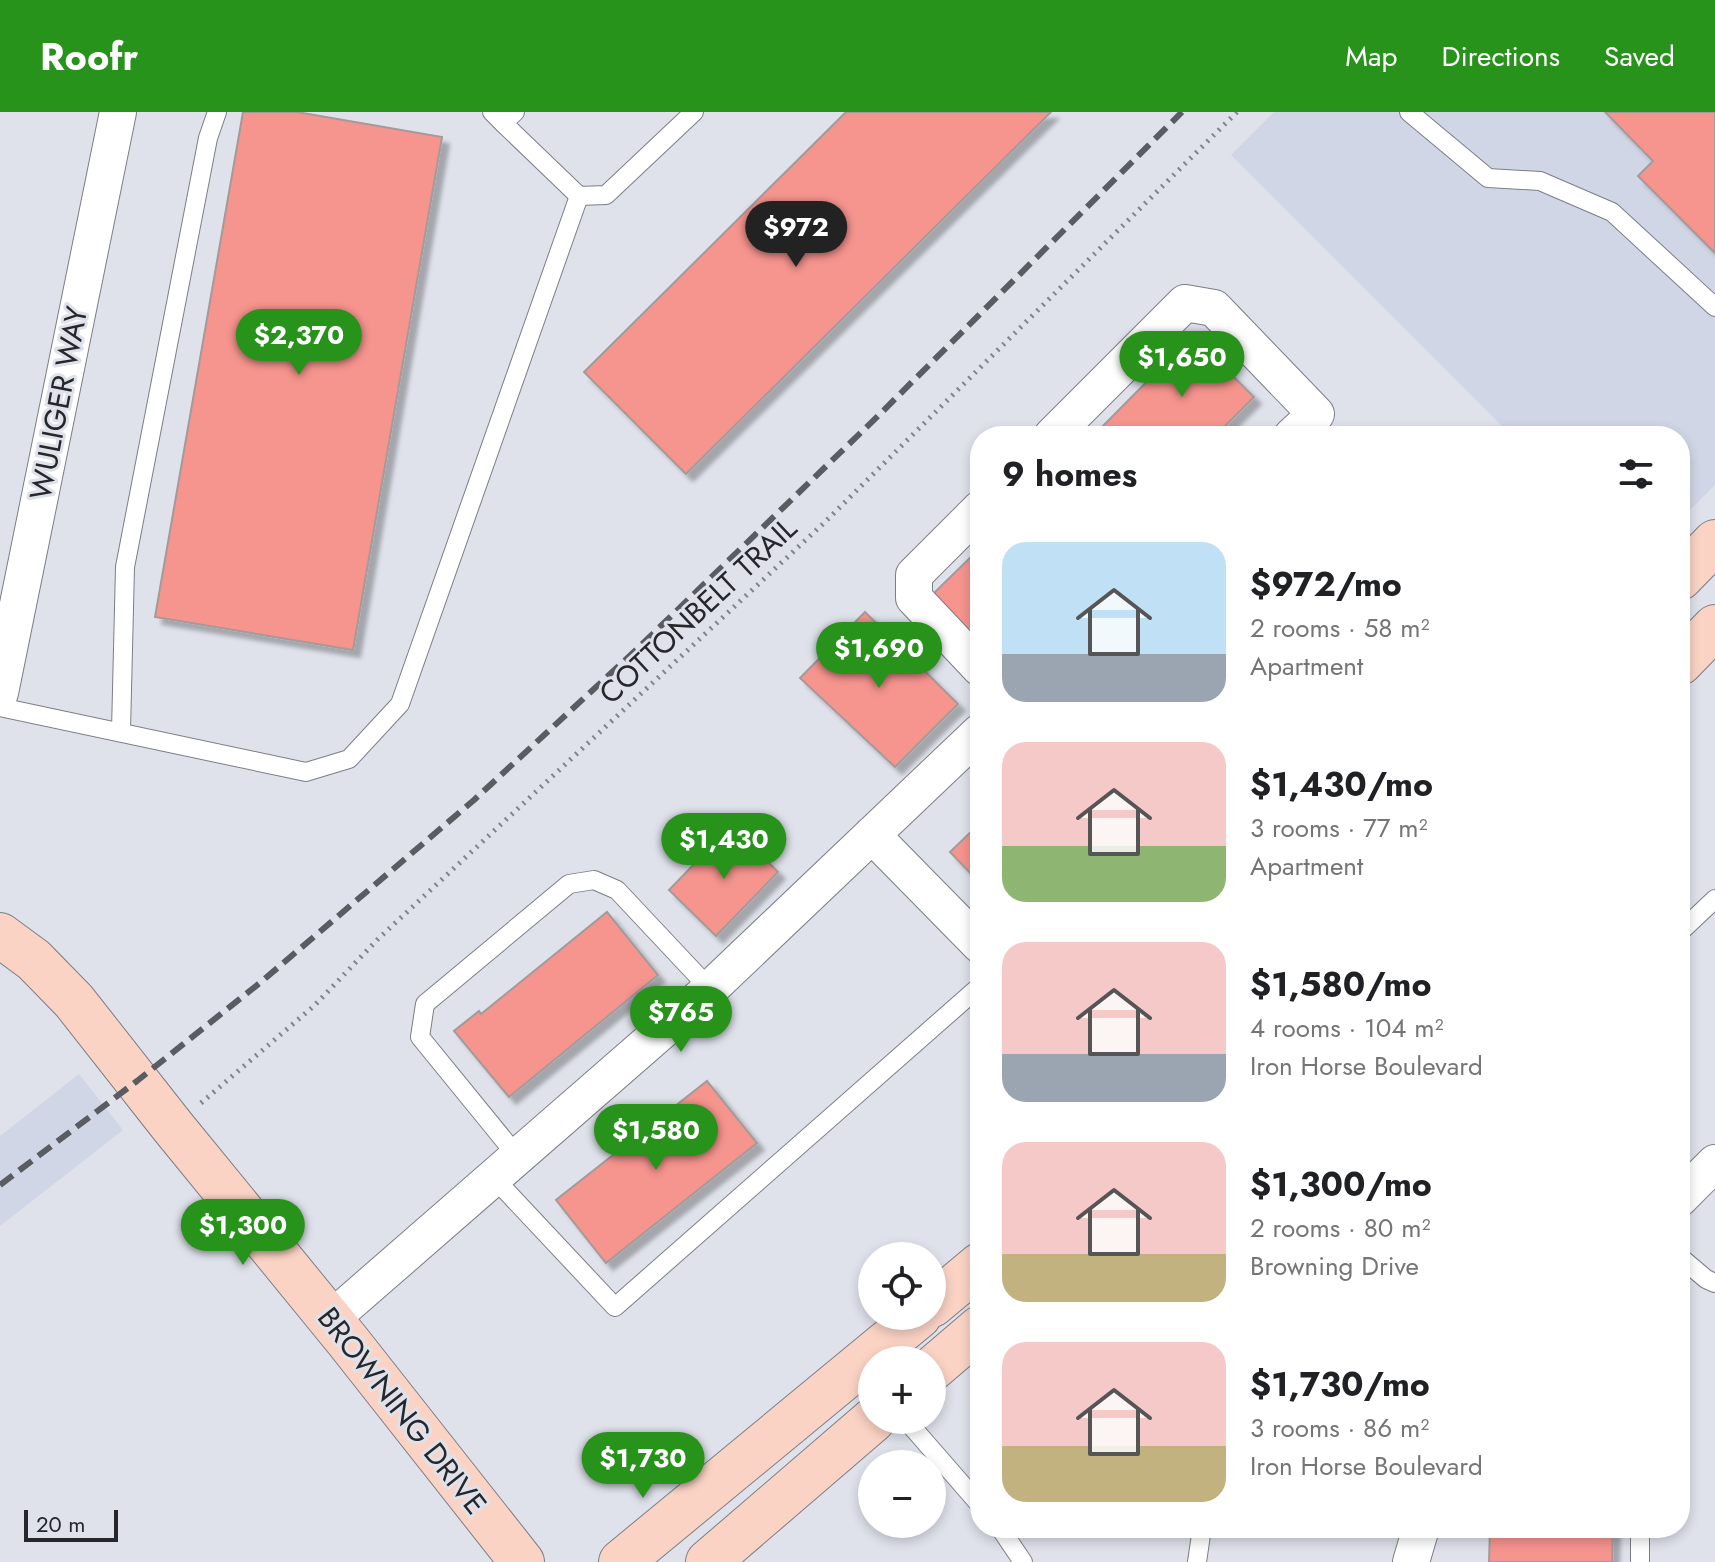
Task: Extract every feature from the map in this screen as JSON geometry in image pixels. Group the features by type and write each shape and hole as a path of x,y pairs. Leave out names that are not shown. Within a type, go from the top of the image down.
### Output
{"street":[{"name":"WULIGER WAY","path":"0,693 118,112"},
{"path":"1062,426 1185,303 1214,308 1316,414 1310,426"},
{"path":"970,519 914,575 914,598 970,657"},
{"path":"1690,568 1715,542"},
{"path":"1690,653 1715,627"},
{"path":"330,1320 710,989 970,742"},
{"path":"872,835 970,935"},
{"name":"BROWNING DRIVE","path":"0,935 34,960 74,1001 522,1562"},
{"path":"1690,1188 1715,1163"},
{"path":"946,1293 970,1273"},
{"path":"621,1562 902,1330"},
{"path":"946,1357 970,1337"},
{"path":"708,1562 858,1433"},
{"path":"1411,1562 1418,1538"}],"lane":[{"path":"121,731 125,567 208,138 217,112"},
{"path":"503,116 579,196 606,195 694,112"},
{"path":"1409,112 1488,178 1540,181 1612,212 1715,307"},
{"path":"0,707 306,772 349,759 400,704 579,196"},
{"path":"710,989 617,890 594,880 569,884 425,1004 420,1037 505,1166 615,1307 970,995"},
{"path":"1690,923 1715,899"},
{"path":"1690,1265 1715,1283"},
{"path":"918,1434 970,1494"},
{"path":"1007,1538 1023,1562"},
{"path":"1197,1562 1201,1538"},
{"path":"1640,1538 1640,1562"}],"path":[{"name":"COTTONBELT TRAIL","path":"173,1127 315,1005 377,940 825,522 1237,112"}],"shaded area":[{"path":"1274,112 1715,112 1715,485 1690,510 1690,426 1502,426 1231,155"},
{"path":"79,1074 123,1130 0,1226 0,1136"}],"building":[{"path":"243,112 297,112 442,137 353,650 155,617"},
{"path":"846,112 1051,112 686,474 584,372"},
{"path":"1605,112 1715,112 1715,253 1638,176 1653,161"},
{"path":"1192,336 1254,397 1225,426 1103,426"},
{"path":"970,558 970,636 931,596"},
{"path":"865,612 958,704 895,767 800,678"},
{"path":"731,826 778,872 716,936 669,890"},
{"path":"970,833 970,873 950,852"},
{"path":"607,912 658,975 509,1097 454,1031 479,1011 481,1014"},
{"path":"707,1081 757,1143 606,1263 556,1200"},
{"path":"1490,1538 1613,1538 1612,1562 1489,1562"}],"railway":[{"path":"0,1185 261,982 474,800 636,650 878,416 1182,112"}]}
